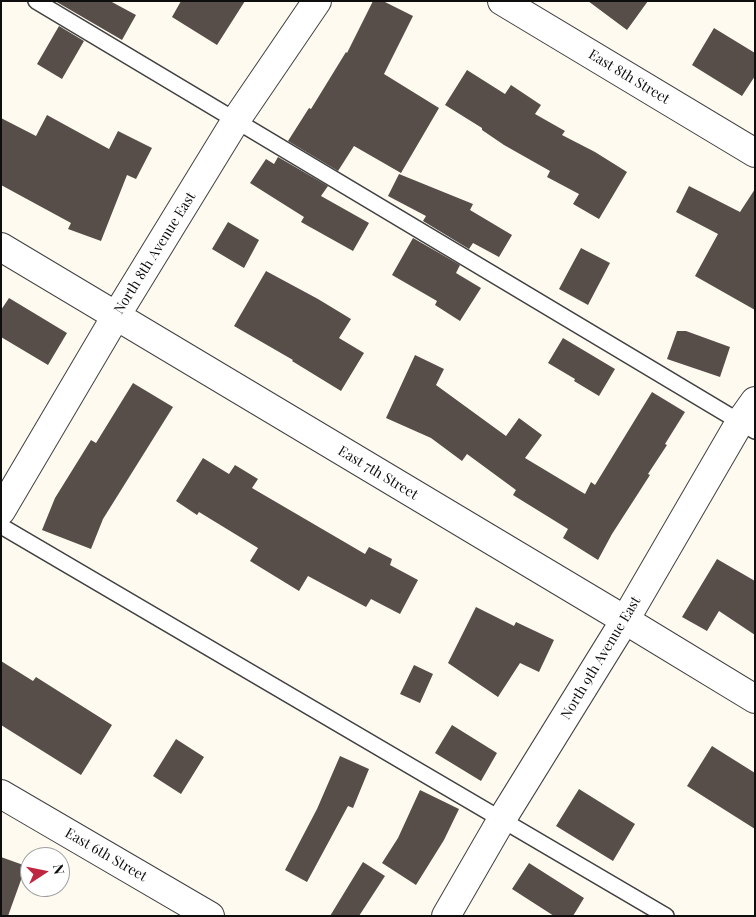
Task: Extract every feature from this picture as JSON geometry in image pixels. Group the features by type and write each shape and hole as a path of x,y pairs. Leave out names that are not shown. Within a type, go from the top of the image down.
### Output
{"street":[{"name":"North 8th Avenue East","path":"1,510 116,316 236,120 317,1"},
{"name":"East 8th Street","path":"502,1 755,153"},
{"name":"East 7th Street","path":"1,247 755,699"},
{"name":"North 9th Avenue East","path":"446,916 502,819 750,418"},
{"name":"East 6th Street","path":"1,794 210,916"}],"lane":[{"path":"36,1 236,120 750,418"},
{"path":"1,526 666,916"}],"building":[{"path":"55,1 110,1 136,15 122,40"},
{"path":"181,1 245,1 217,45 172,17"},
{"path":"373,1 383,1 413,16 384,74 439,108 401,173 354,146 338,171 288,141 347,53"},
{"path":"588,1 648,1 627,30"},
{"path":"59,26 84,41 62,79 37,64"},
{"path":"714,28 755,53 755,76 742,96 692,65"},
{"path":"467,70 505,94 511,85 541,105 535,114 565,131 562,135 595,152 627,172 599,219 573,204 579,194 547,177 550,171 504,145 482,130 482,128 445,105"},
{"path":"47,115 109,149 118,131 152,148 136,179 127,175 101,241 68,229 71,223 1,185 1,118 36,136"},
{"path":"278,157 328,186 321,196 369,223 353,251 301,222 304,217 250,183 266,159 274,164"},
{"path":"399,174 473,204 470,210 512,235 499,257 473,243 469,249 423,221 426,216 388,196"},
{"path":"689,186 740,212 755,189 755,310 695,276 718,234 676,212"},
{"path":"228,222 259,240 244,268 212,249"},
{"path":"413,238 460,265 456,273 481,288 460,321 435,305 437,301 392,275"},
{"path":"581,248 610,263 588,305 559,289"},
{"path":"266,271 351,319 339,338 364,353 341,391 293,360 234,326"},
{"path":"9,298 67,333 48,365 1,337 1,310"},
{"path":"677,331 686,331 730,347 720,377 667,359"},
{"path":"563,338 615,369 599,396 548,363"},
{"path":"415,355 444,369 436,385 506,436 519,418 542,435 525,458 585,494 591,482 595,485 652,392 685,412 648,474 650,475 612,534 598,560 563,538 568,529 513,495 516,490 467,454 462,461 431,438 386,418"},
{"path":"133,383 173,407 103,519 91,549 42,530 55,498 91,440 96,443"},
{"path":"203,458 229,474 235,465 258,479 252,488 365,554 369,547 392,559 390,565 418,580 400,614 371,599 366,607 308,576 299,591 250,561 258,548 199,512 197,515 176,501"},
{"path":"717,559 755,581 755,635 719,611 707,631 682,617"},
{"path":"476,607 514,626 516,622 554,640 539,672 520,663 498,697 448,663"},
{"path":"1,661 33,681 36,677 112,725 81,775 1,725"},
{"path":"414,665 433,674 420,703 400,694"},
{"path":"452,725 497,753 481,781 435,753"},
{"path":"176,739 204,757 181,794 153,776"},
{"path":"712,746 755,773 755,829 687,786"},
{"path":"340,756 369,769 353,808 348,806 307,882 285,870 317,809"},
{"path":"579,789 635,824 613,861 556,826"},
{"path":"420,790 459,809 444,840 416,885 382,863 398,838"},
{"path":"1,857 20,864 20,883 8,916 1,916"},
{"path":"363,862 385,876 359,916 330,916"},
{"path":"529,863 584,898 573,916 554,916 512,889"}]}
